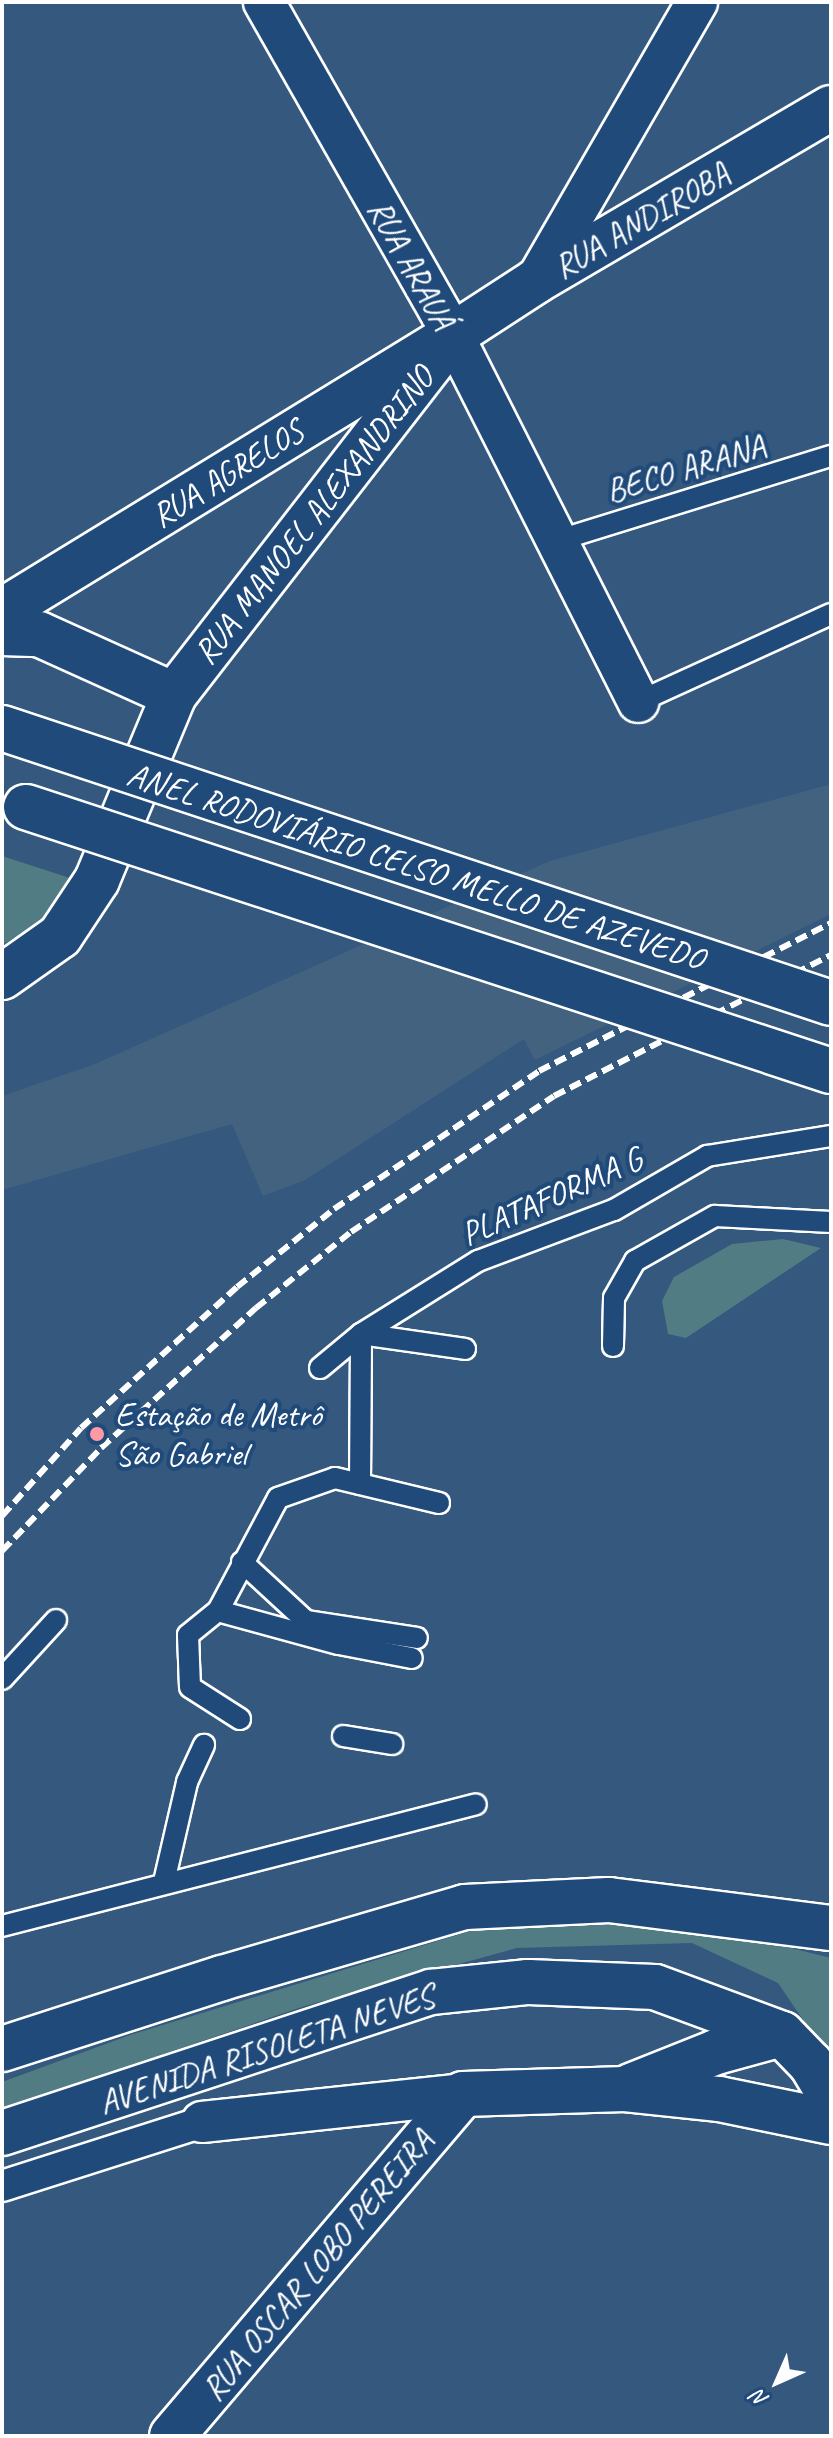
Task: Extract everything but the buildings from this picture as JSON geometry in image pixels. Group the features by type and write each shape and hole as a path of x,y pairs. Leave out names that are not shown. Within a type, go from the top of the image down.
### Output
{"main road":[{"name":"RUA ANDIROBA","path":"453,335 536,281 831,108"},
{"name":"RUA AGRELOS","path":"2,611 453,335"},
{"name":"RUA MANOEL ALEXANDRINO","path":"2,977 60,936 97,880 174,695 453,335"},
{"path":"2,633 39,634 174,695"},
{"name":"ANEL RODOVIÁRIO CELSO MELLO DE AZEVEDO","path":"2,728 831,1003"},
{"name":"ANEL RODOVIÁRIO CELSO MELLO DE AZEVEDO","path":"26,807 831,1071"},
{"path":"2,2049 222,1978 465,1907 609,1900 831,1928"},
{"name":"AVENIDA RISOLETA NEVES","path":"2,2133 431,1992 528,1982 655,1987 782,2034 811,2064 831,2097"},
{"path":"625,2089 716,2052 782,2034"},
{"path":"463,2094 625,2089 719,2099 831,2122"},
{"name":"RUA OSCAR LOBO PEREIRA","path":"172,2436 463,2094"}],"street":[{"name":"RUA ARAUÁ","path":"264,2 453,335 638,702"},
{"path":"536,281 697,2"},
{"path":"2,2186 202,2122 463,2094"}],"lane":[{"name":"BECO ARANA","path":"559,540 831,456"},
{"path":"638,702 831,614"},
{"name":"PLATAFORMA G","path":"320,1368 361,1334 478,1261 614,1210 707,1156 831,1136"},
{"path":"613,1346 614,1298 635,1261 715,1216 831,1222"},
{"path":"360,1484 361,1334 465,1349"},
{"path":"240,1719 190,1687 188,1635 218,1611 278,1498 335,1478 439,1503"},
{"path":"218,1611 339,1644 414,1648 306,1621 242,1562"},
{"path":"2,1679 56,1620"},
{"path":"343,1736 392,1744"},
{"path":"164,1882 187,1782 204,1745"},
{"path":"2,1926 476,1804"}],"shaded area":[{"path":"831,784 831,914 535,1060 524,1039 305,1180 263,1196 232,1124 2,1190 2,1096 95,1064 550,861"}],"green space":[{"path":"2,856 70,878 53,915 2,945"},
{"path":"783,1239 821,1248 686,1338 668,1334 662,1301 674,1277 732,1244"},
{"path":"596,1916 723,1931 831,1958 831,2061 778,1983 692,1943 517,1948 305,2006 2,2109 2,2082 130,2035 487,1926"}],"railway":[{"path":"2,1516 81,1428 237,1287 334,1209 539,1071 831,923"},
{"path":"2,1551 101,1448 256,1308 351,1232 554,1096 831,955"}],"place":[{"name":"Estação de Metrô São Gabriel","path":"97,1434"}]}
